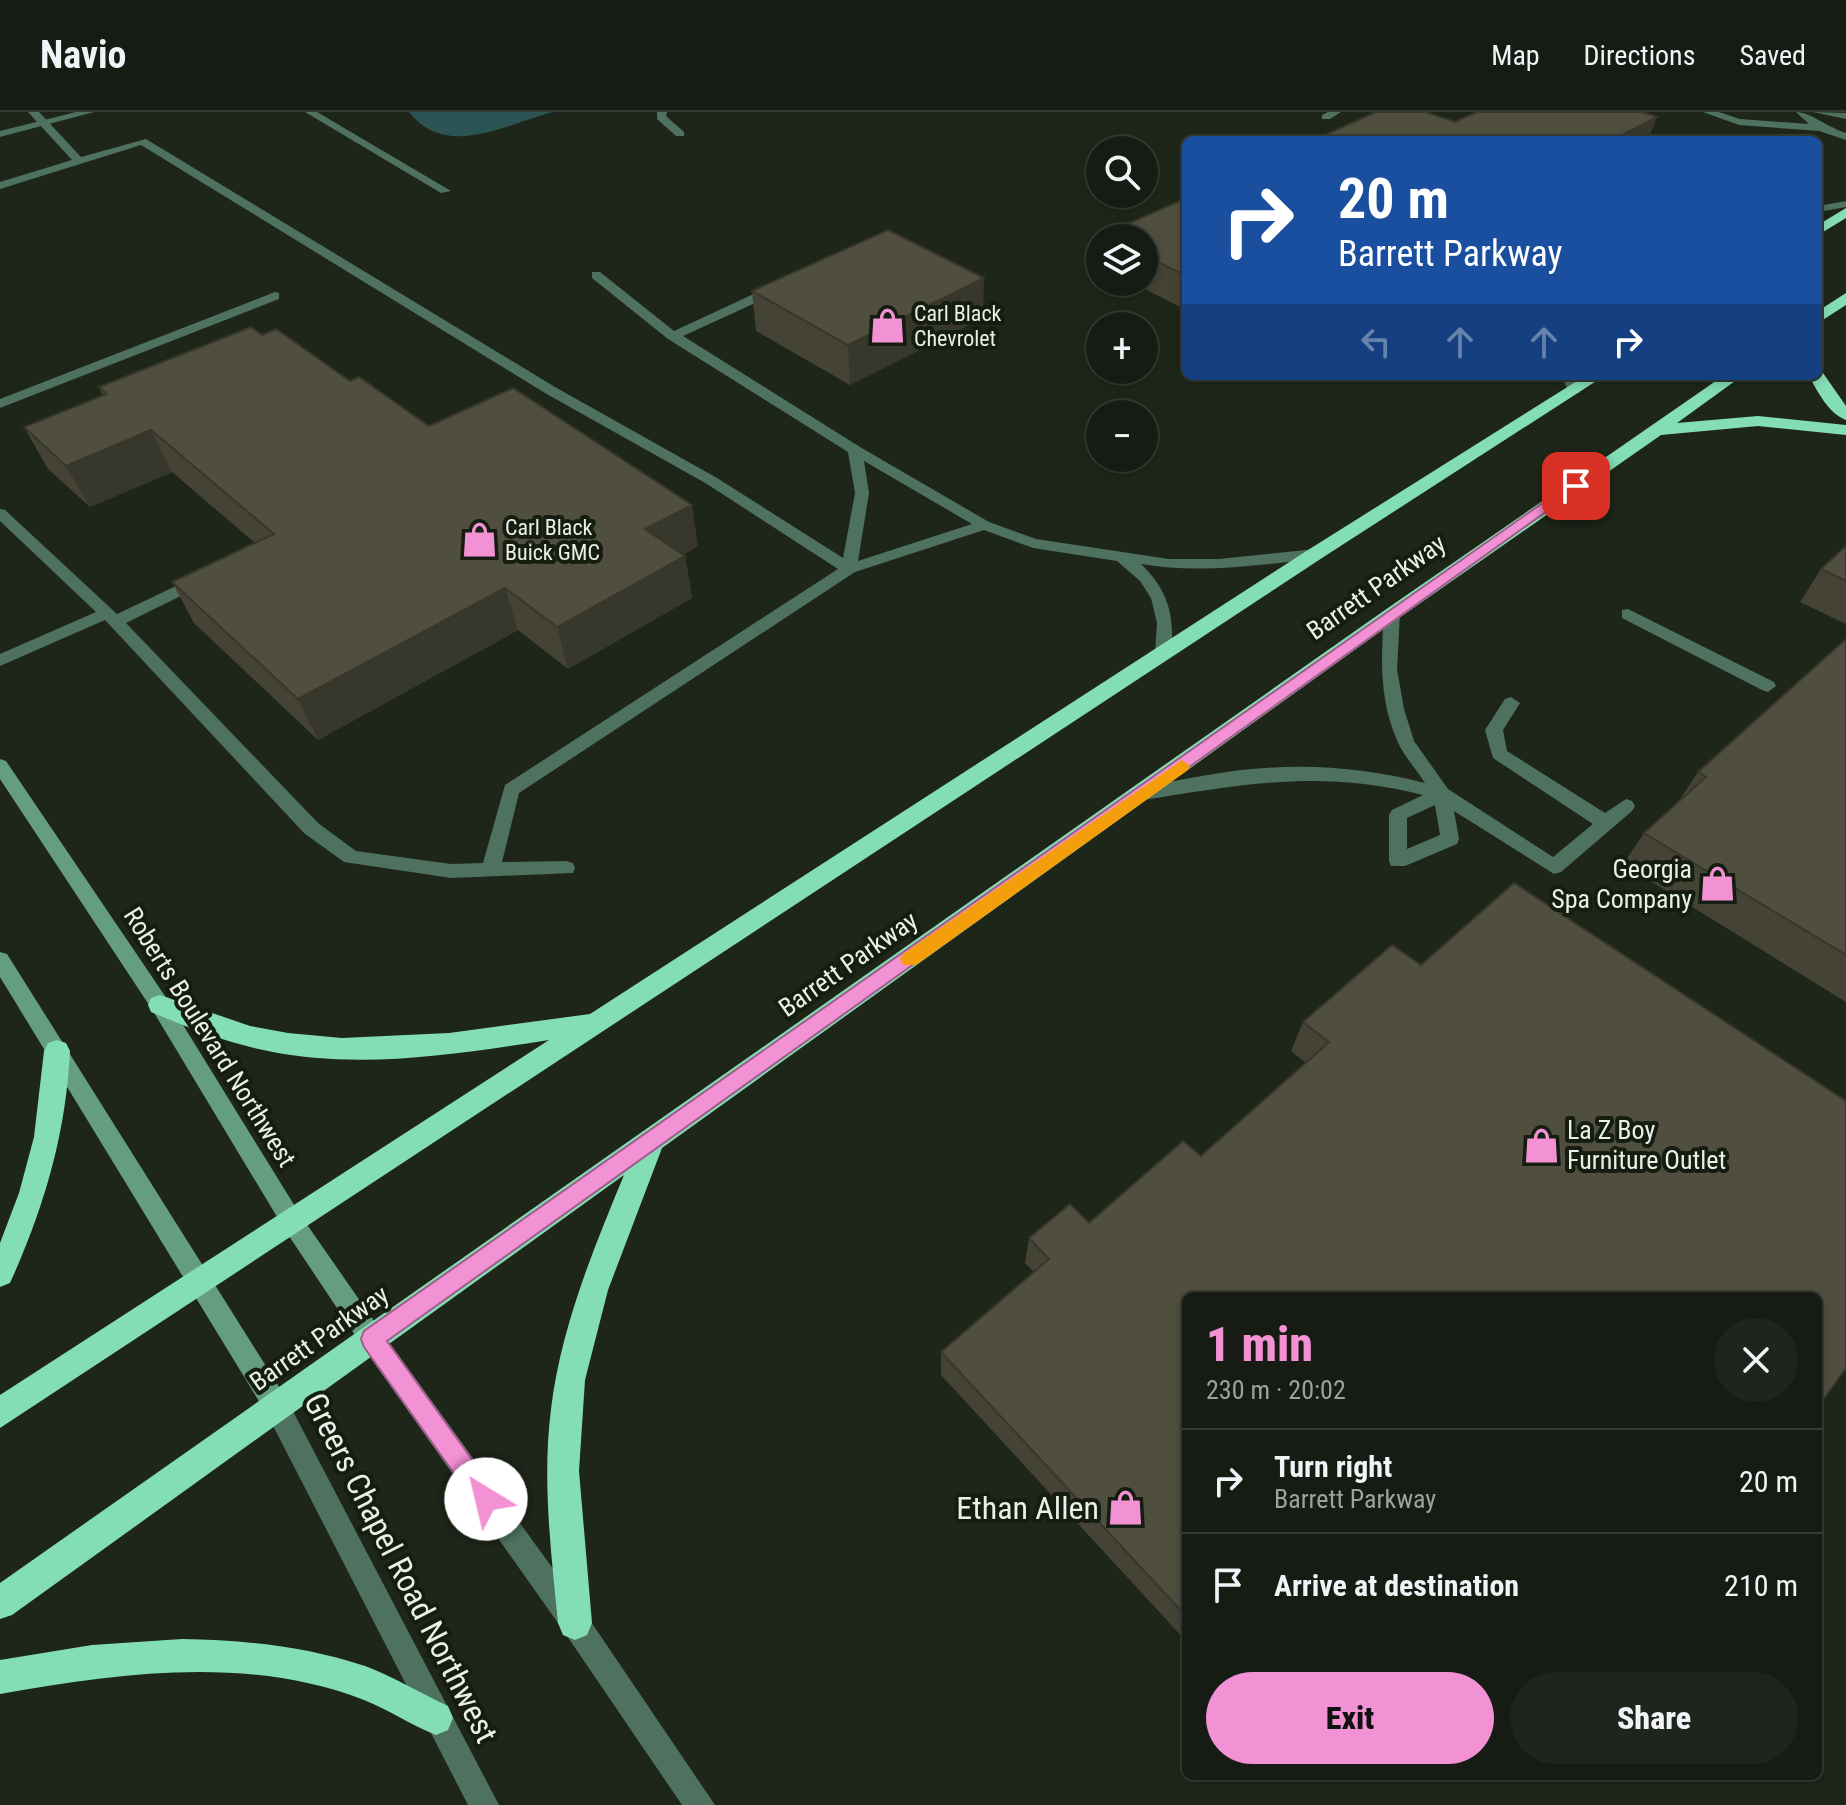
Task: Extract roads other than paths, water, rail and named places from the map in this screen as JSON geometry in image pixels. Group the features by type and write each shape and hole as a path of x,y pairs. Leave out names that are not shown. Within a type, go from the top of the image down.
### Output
{"highway":[{"path":"1822,228 1846,212"},
{"path":"1822,315 1846,298"},
{"name":"Barrett Parkway","path":"0,1603 1392,614 1728,380"},
{"path":"1819,380 1831,400 1846,415"},
{"path":"0,1413 1163,654 1571,383"},
{"path":"1654,431 1758,421 1846,430"},
{"path":"160,1005 199,1022 253,1037 307,1046 437,1044 599,1022"},
{"path":"0,1274 34,1191 56,1089 57,1051"},
{"path":"575,1623 565,1534 563,1459 570,1381 586,1311 650,1144"},
{"path":"0,1677 88,1661 191,1653 278,1661 365,1683 436,1718"}],"street":[{"path":"33,112 79,161"},
{"path":"0,134 89,112"},
{"path":"310,112 445,191"},
{"path":"662,112 661,117 680,134"},
{"path":"1708,112 1739,122 1820,128 1846,137"},
{"path":"1801,112 1820,128"},
{"path":"1818,112 1846,116"},
{"path":"0,186 142,141 543,394 712,481 849,569"},
{"path":"1822,208 1846,204"},
{"path":"596,275 673,336 855,450 984,525 1033,543 1169,564 1219,564 1315,554"},
{"path":"673,336 783,285"},
{"path":"0,404 275,296"},
{"path":"849,569 862,493 855,450"},
{"path":"0,513 111,617 311,828 351,857 451,871 566,868"},
{"path":"491,870 511,790 849,569 984,525"},
{"path":"1122,557 1139,569 1160,596 1166,613 1163,654"},
{"path":"0,660 211,575"},
{"path":"1392,614 1389,669 1395,709 1406,742 1442,794"},
{"path":"1628,614 1768,686"},
{"path":"1511,703 1494,730 1499,754 1606,823"},
{"name":"Roberts Boulevard Northwest","path":"0,765 160,1005 293,1223 372,1339"},
{"path":"1144,793 1251,776 1310,773 1392,781 1442,794 1554,867 1626,806"},
{"path":"0,960 203,1282"},
{"name":"Greers Chapel Road Northwest","path":"203,1282 277,1407 436,1718 484,1805"},
{"path":"372,1339 575,1623 700,1805"}],"water":[{"path":"409,112 553,112 497,130 459,136 441,134 424,126"}],"place":[{"name":"Carl Black Chevrolet","path":"888,326"},
{"name":"Carl Black Buick GMC","path":"479,540"},
{"name":"Georgia Spa Company","path":"1718,884"},
{"name":"La Z Boy Furniture Outlet","path":"1541,1145"},
{"name":"Ethan Allen","path":"1125,1508"}]}
